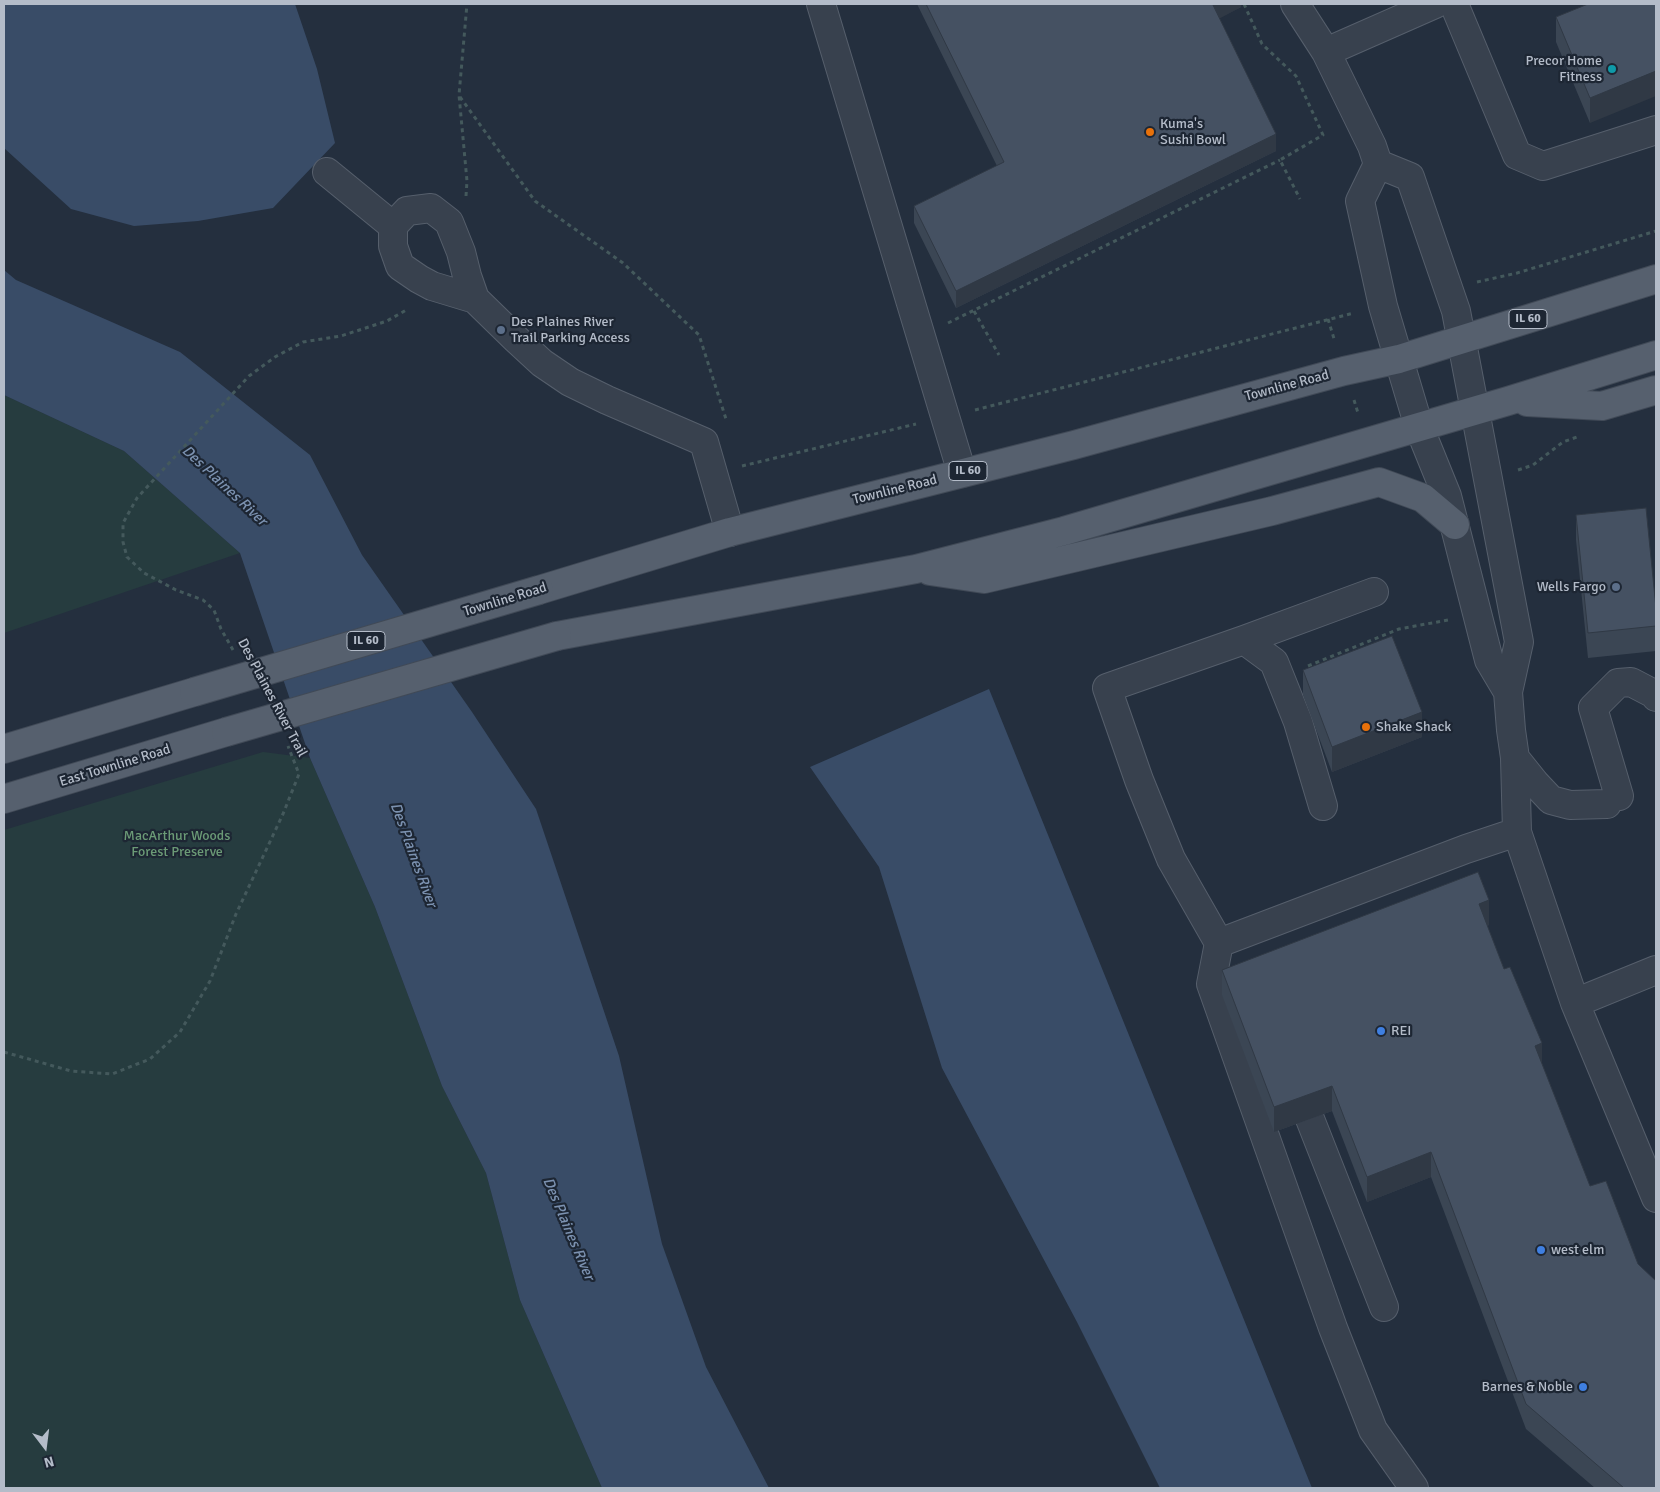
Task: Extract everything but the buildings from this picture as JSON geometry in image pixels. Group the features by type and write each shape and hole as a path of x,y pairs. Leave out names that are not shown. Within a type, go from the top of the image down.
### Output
{"main road":[{"name":"Townline Road","path":"4,750 730,532 1074,445 1344,370 1399,359 1656,279"},
{"path":"916,569 1064,532 1508,401 1656,355"},
{"path":"1508,401 1602,406 1656,390"},
{"path":"916,569 984,579 1262,513 1379,482 1423,498 1456,525"},
{"name":"East Townline Road","path":"4,799 226,732 557,636 916,569"}],"lane":[{"path":"821,4 962,473"},
{"path":"1296,4 1326,52 1372,146 1378,164 1360,201 1383,306 1420,427 1447,496 1456,525 1488,660 1508,692"},
{"path":"1326,52 1435,4"},
{"path":"1454,4 1517,155 1543,166 1656,130"},
{"path":"1378,164 1410,177 1456,311 1519,642 1508,692 1511,730 1516,758 1517,832 1575,1003 1656,1198"},
{"path":"327,172 393,226"},
{"path":"475,299 432,286 419,280 400,266 394,246 393,226 407,211 431,208 449,222 461,252 466,276 475,299 542,363 570,382 704,442 730,532"},
{"path":"1374,592 1107,688 1139,780 1171,859 1219,943 1211,984 1323,1300 1373,1430 1414,1488"},
{"path":"1244,640 1274,662 1298,722 1323,806"},
{"path":"1516,758 1551,800 1570,804 1613,800 1593,708 1618,683 1631,682 1656,694 1656,697"},
{"path":"1219,943 1466,849 1517,832"},
{"path":"1575,1003 1656,970"},
{"path":"1310,1119 1384,1307"}],"path":[{"path":"921,337 1280,160 1323,135 1296,76 1262,44 1244,4"},
{"path":"459,95 535,201 623,263 699,335 726,420"},
{"path":"1280,160 1300,199"},
{"path":"1517,272 1656,231"},
{"path":"974,311 999,354"},
{"path":"740,467 944,418 1328,319"},
{"name":"Des Plaines River Trail","path":"236,655 221,629 214,610 203,600 176,590 144,573 127,557 123,542 123,522 137,498 248,376"},
{"path":"1303,668 1399,629 1449,620"},
{"name":"Des Plaines River Trail","path":"4,1052 71,1071 112,1074 150,1059 180,1032 210,981 236,914 284,814 299,774 285,742"}],"green space":[{"path":"4,395 124,451 240,553 4,633"},
{"name":"MacArthur Woods Forest Preserve","path":"263,752 310,758 375,907 442,1086 486,1173 520,1300 602,1488 4,1488 4,830"}],"water":[{"path":"4,4 295,4 317,69 335,143 273,208 198,221 134,226 71,209 4,148"},
{"name":"Des Plaines River","path":"4,270 16,280 180,352 310,455 362,555 472,712 536,809 619,1056 662,1244 706,1367 769,1488 602,1488 520,1300 486,1173 442,1086 375,907 310,758 240,553 124,451 4,395"},
{"path":"989,689 1312,1488 1160,1488 1077,1322 942,1068 879,867 810,767"}],"place":[{"name":"Precor Home Fitness","path":"1612,69"},
{"name":"Kuma's Sushi Bowl","path":"1150,132"},
{"name":"Des Plaines River Trail Parking Access","path":"501,330"},
{"name":"Wells Fargo","path":"1616,587"},
{"name":"Shake Shack","path":"1366,727"},
{"name":"REI","path":"1381,1031"},
{"name":"west elm","path":"1541,1250"},
{"name":"Barnes & Noble","path":"1583,1387"}]}
